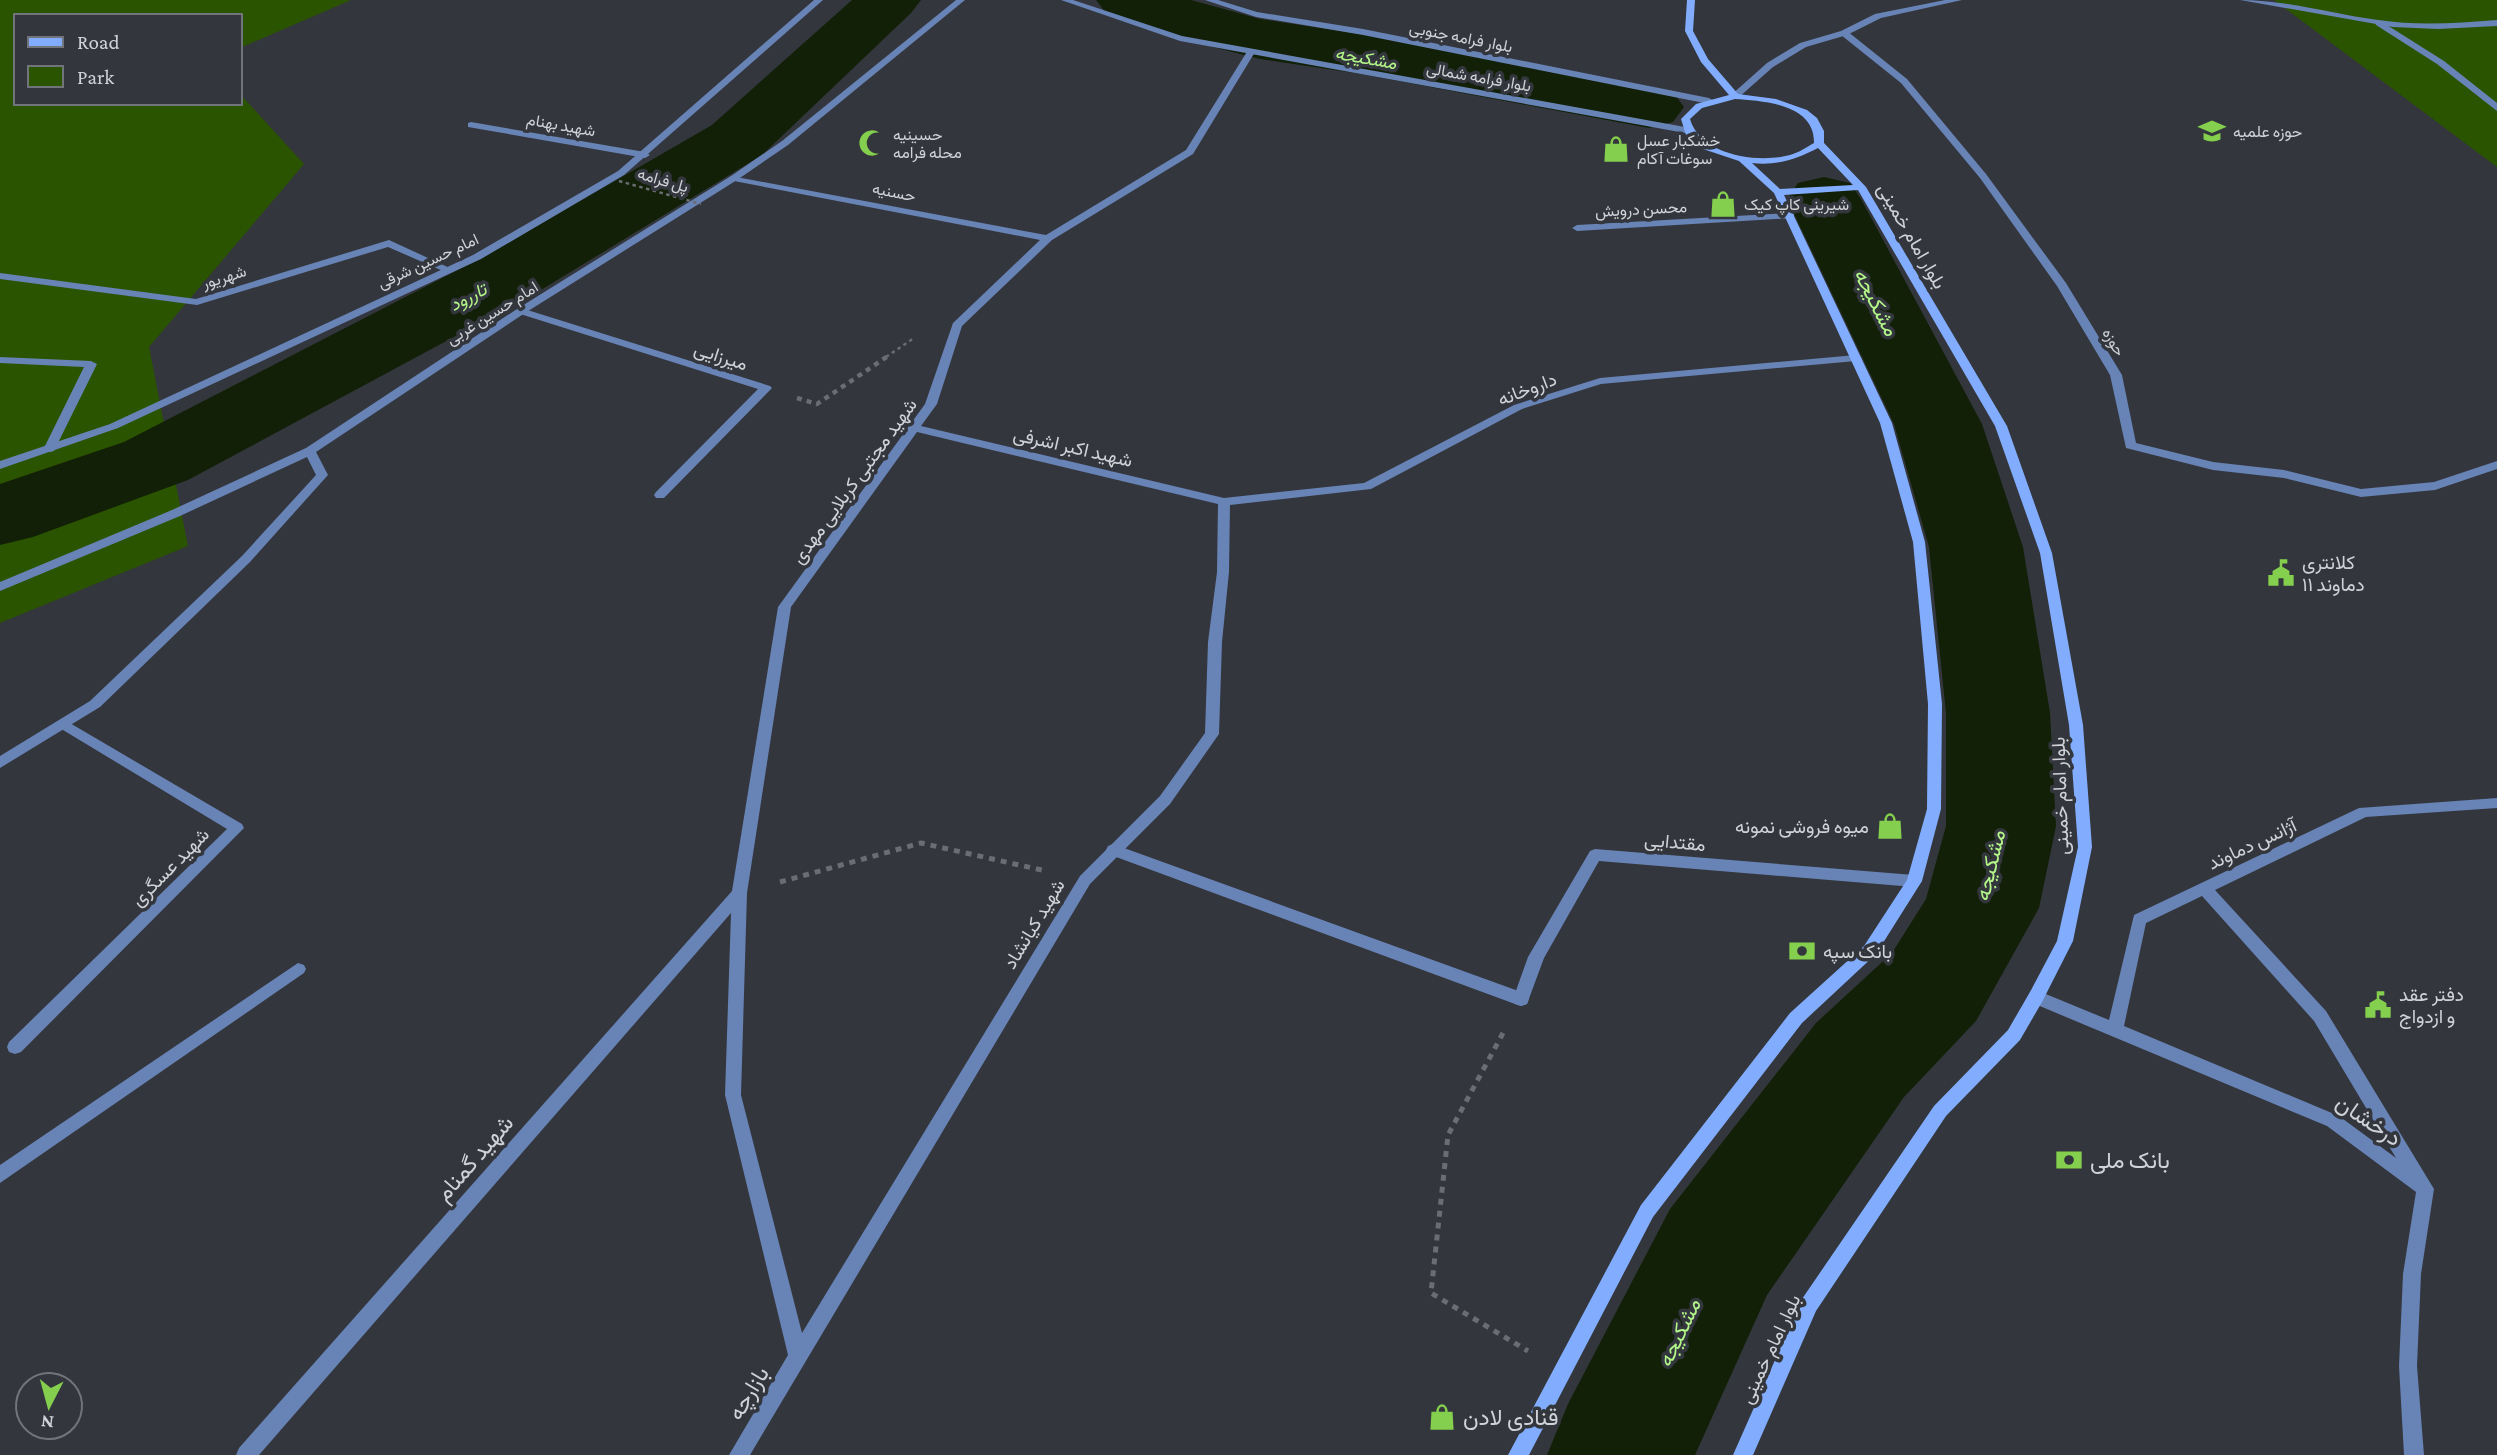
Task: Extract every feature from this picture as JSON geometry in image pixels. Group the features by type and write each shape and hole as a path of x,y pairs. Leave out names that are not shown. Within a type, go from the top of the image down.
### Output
{"main road":[{"path":"1691,0 1689,31 1704,60 1735,96"},
{"path":"1735,96 1774,101 1808,114 1818,124 1821,134 1819,144 1811,151 1790,158 1762,161 1743,159 1706,147 1692,139 1685,130 1684,121 1688,113 1709,101 1735,96"},
{"name":"بلوار امام خمینی","path":"1743,1455 1809,1305 1940,1111 2014,1035 2036,997 2065,941 2085,847 2076,725 2046,554 2001,426 1861,187 1819,144"},
{"path":"1518,1455 1647,1211 1796,1018 1870,950 1914,881 1934,809 1935,704 1919,542 1886,423 1778,192 1743,159"},
{"path":"1778,192 1861,187"}],"street":[{"name":"امام حسین شرقی","path":"0,465 114,426 477,257 621,173 645,155 725,80 819,0"},
{"name":"امام حسین غربی","path":"0,587 176,513 310,451 522,311 785,143 961,0"},
{"name":"بلوار فرامه شمالی","path":"1065,0 1180,38 1685,130"},
{"name":"بلوار فرامه جنوبی","path":"1209,0 1256,14 1363,32 1709,101"},
{"path":"1735,96 1770,65 1803,46 1844,33 1878,16 1958,0"},
{"path":"2244,0 2300,7 2379,23 2418,26 2497,23"},
{"path":"2379,23 2438,60 2474,86 2497,108"},
{"name":"حوزه","path":"1844,33 1905,81 1983,176 2062,285 2116,376 2130,445 2213,466 2284,474 2361,493 2435,486 2497,465"},
{"name":"شهید مجتبی کربلایی مهدی","path":"798,1356 733,1095 739,893 785,607 931,404 957,325 1048,238 1190,152 1251,52"},
{"name":"شهید بهنام","path":"471,125 645,155"},
{"name":"حسنیه","path":"734,178 1048,238"},
{"name":"محسن درویش","path":"1577,228 1790,216"},
{"name":"شهریور","path":"0,276 197,302 389,243 447,269"},
{"name":"میرزایی","path":"522,311 766,388 660,495"},
{"name":"داروخانه","path":"1224,502 1367,486 1518,407 1600,381 1856,358"},
{"path":"0,360 91,364 50,448"},
{"name":"شهید اکبر اشرفی","path":"914,428 1224,502"},
{"path":"0,763 95,704 226,578 322,475 310,451"},
{"name":"شهید کیانشاد","path":"798,1356 1085,880 1165,800 1212,734 1215,642 1223,572 1224,502"},
{"name":"شهید عسگری","path":"15,1047 237,828 63,724"},
{"name":"آژانس دماوند","path":"2115,1029 2139,919 2364,812 2497,803"},
{"path":"1113,850 1521,999"},
{"name":"مقتدایی","path":"1521,999 1536,957 1595,855 1914,881"},
{"path":"2204,888 2320,1016 2425,1189 2412,1273 2408,1366 2414,1455"},
{"name":"شهید گمنام","path":"246,1455 739,893"},
{"path":"0,1175 298,969"},
{"name":"درخشان","path":"2036,997 2333,1121 2425,1189"},
{"name":"بازارچه","path":"739,1455 798,1356"}],"path":[{"name":"پل فرامه","path":"619,181 701,204"},
{"path":"766,388 817,404 932,326 957,325"},
{"path":"739,893 921,843 1085,880"},
{"path":"1521,999 1448,1135 1431,1293 1562,1371"}],"green space":[{"path":"0,0 351,0 242,47 242,14 14,14 14,105 242,105 242,96 304,164 149,347 188,546 0,623"},
{"path":"2274,0 2497,0 2497,167"}],"waterway":[{"name":"تاررود","path":"0,516 156,461 513,273 737,140 889,0"},
{"name":"مشکیجه","path":"1128,0 1197,23 1260,39 1361,54 1649,107"},
{"name":"مشکیجه","path":"1620,1455 1718,1253 1860,1060 1934,987 1981,908 2001,826 1998,713 1976,547 1938,424 1824,199"}],"place":[{"name":"حوزه علمیه","path":"2212,131"},
{"name":"حسینیه محله فرامه","path":"872,143"},
{"name":"خشکبار عسل سوغات آکام","path":"1616,149"},
{"name":"شیرینی کاپ کیک","path":"1723,204"},
{"name":"کلانتری ۱۱ دماوند","path":"2281,573"},
{"name":"میوه فروشی نمونه","path":"1890,826"},
{"name":"بانک سپه","path":"1802,951"},
{"name":"دفتر عقد و ازدواج","path":"2378,1005"},
{"name":"بانک ملی","path":"2069,1160"},
{"name":"قنادی لادن","path":"1442,1417"}]}
